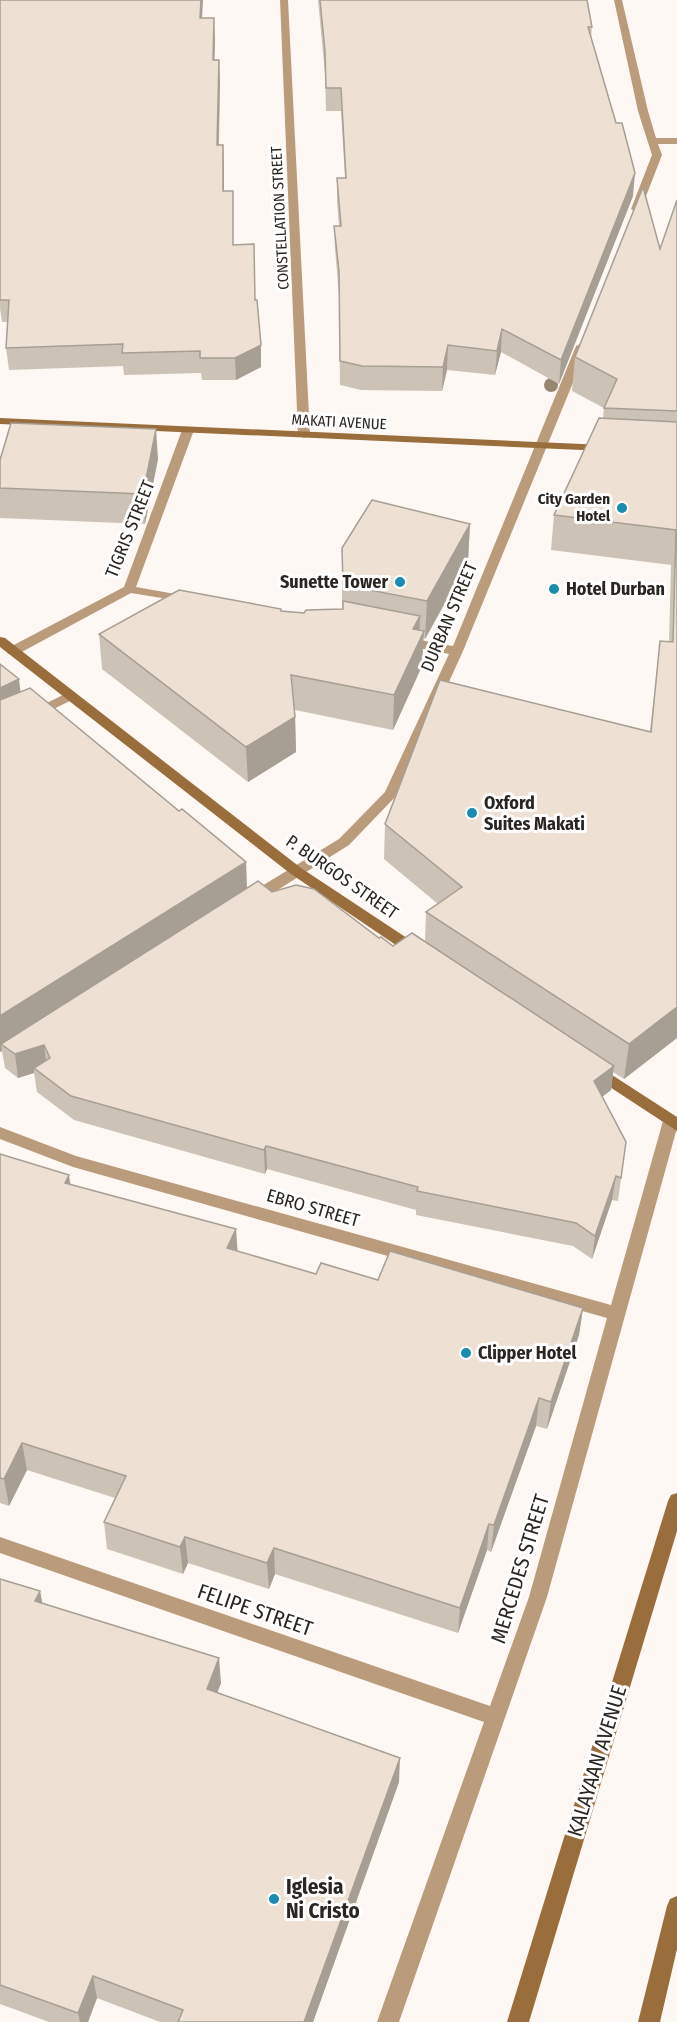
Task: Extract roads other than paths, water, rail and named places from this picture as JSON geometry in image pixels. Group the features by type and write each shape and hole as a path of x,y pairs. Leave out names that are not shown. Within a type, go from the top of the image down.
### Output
{"main road":[{"name":"MAKATI AVENUE","path":"0,422 620,449"},
{"name":"P. BURGOS STREET","path":"0,641 296,871 434,963"},
{"path":"582,1062 674,1123"},
{"name":"KALAYAAN AVENUE","path":"518,2022 677,1501"},
{"path":"648,2022 677,1906"}],"street":[{"name":"CONSTELLATION STREET","path":"284,0 304,435"},
{"path":"618,0 657,155 632,219"},
{"path":"652,141 677,141"},
{"name":"DURBAN STREET","path":"237,909 344,842 391,794 457,651 585,338"},
{"name":"TIGRIS STREET","path":"13,651 129,589 188,430"},
{"path":"129,589 199,602"},
{"path":"387,638 457,651"},
{"path":"0,731 69,696"},
{"name":"MERCEDES STREET","path":"388,2022 538,1596 617,1314 674,1123"},
{"name":"EBRO STREET","path":"0,1133 73,1161 617,1314"},
{"name":"FELIPE STREET","path":"0,1545 495,1717"}],"place":[{"name":"City Garden Hotel","path":"622,508"},
{"name":"Sunette Tower","path":"400,582"},
{"name":"Hotel Durban","path":"554,589"},
{"name":"Oxford Suites Makati","path":"472,813"},
{"name":"Clipper Hotel","path":"466,1353"},
{"name":"Iglesia Ni Cristo","path":"274,1899"}]}
